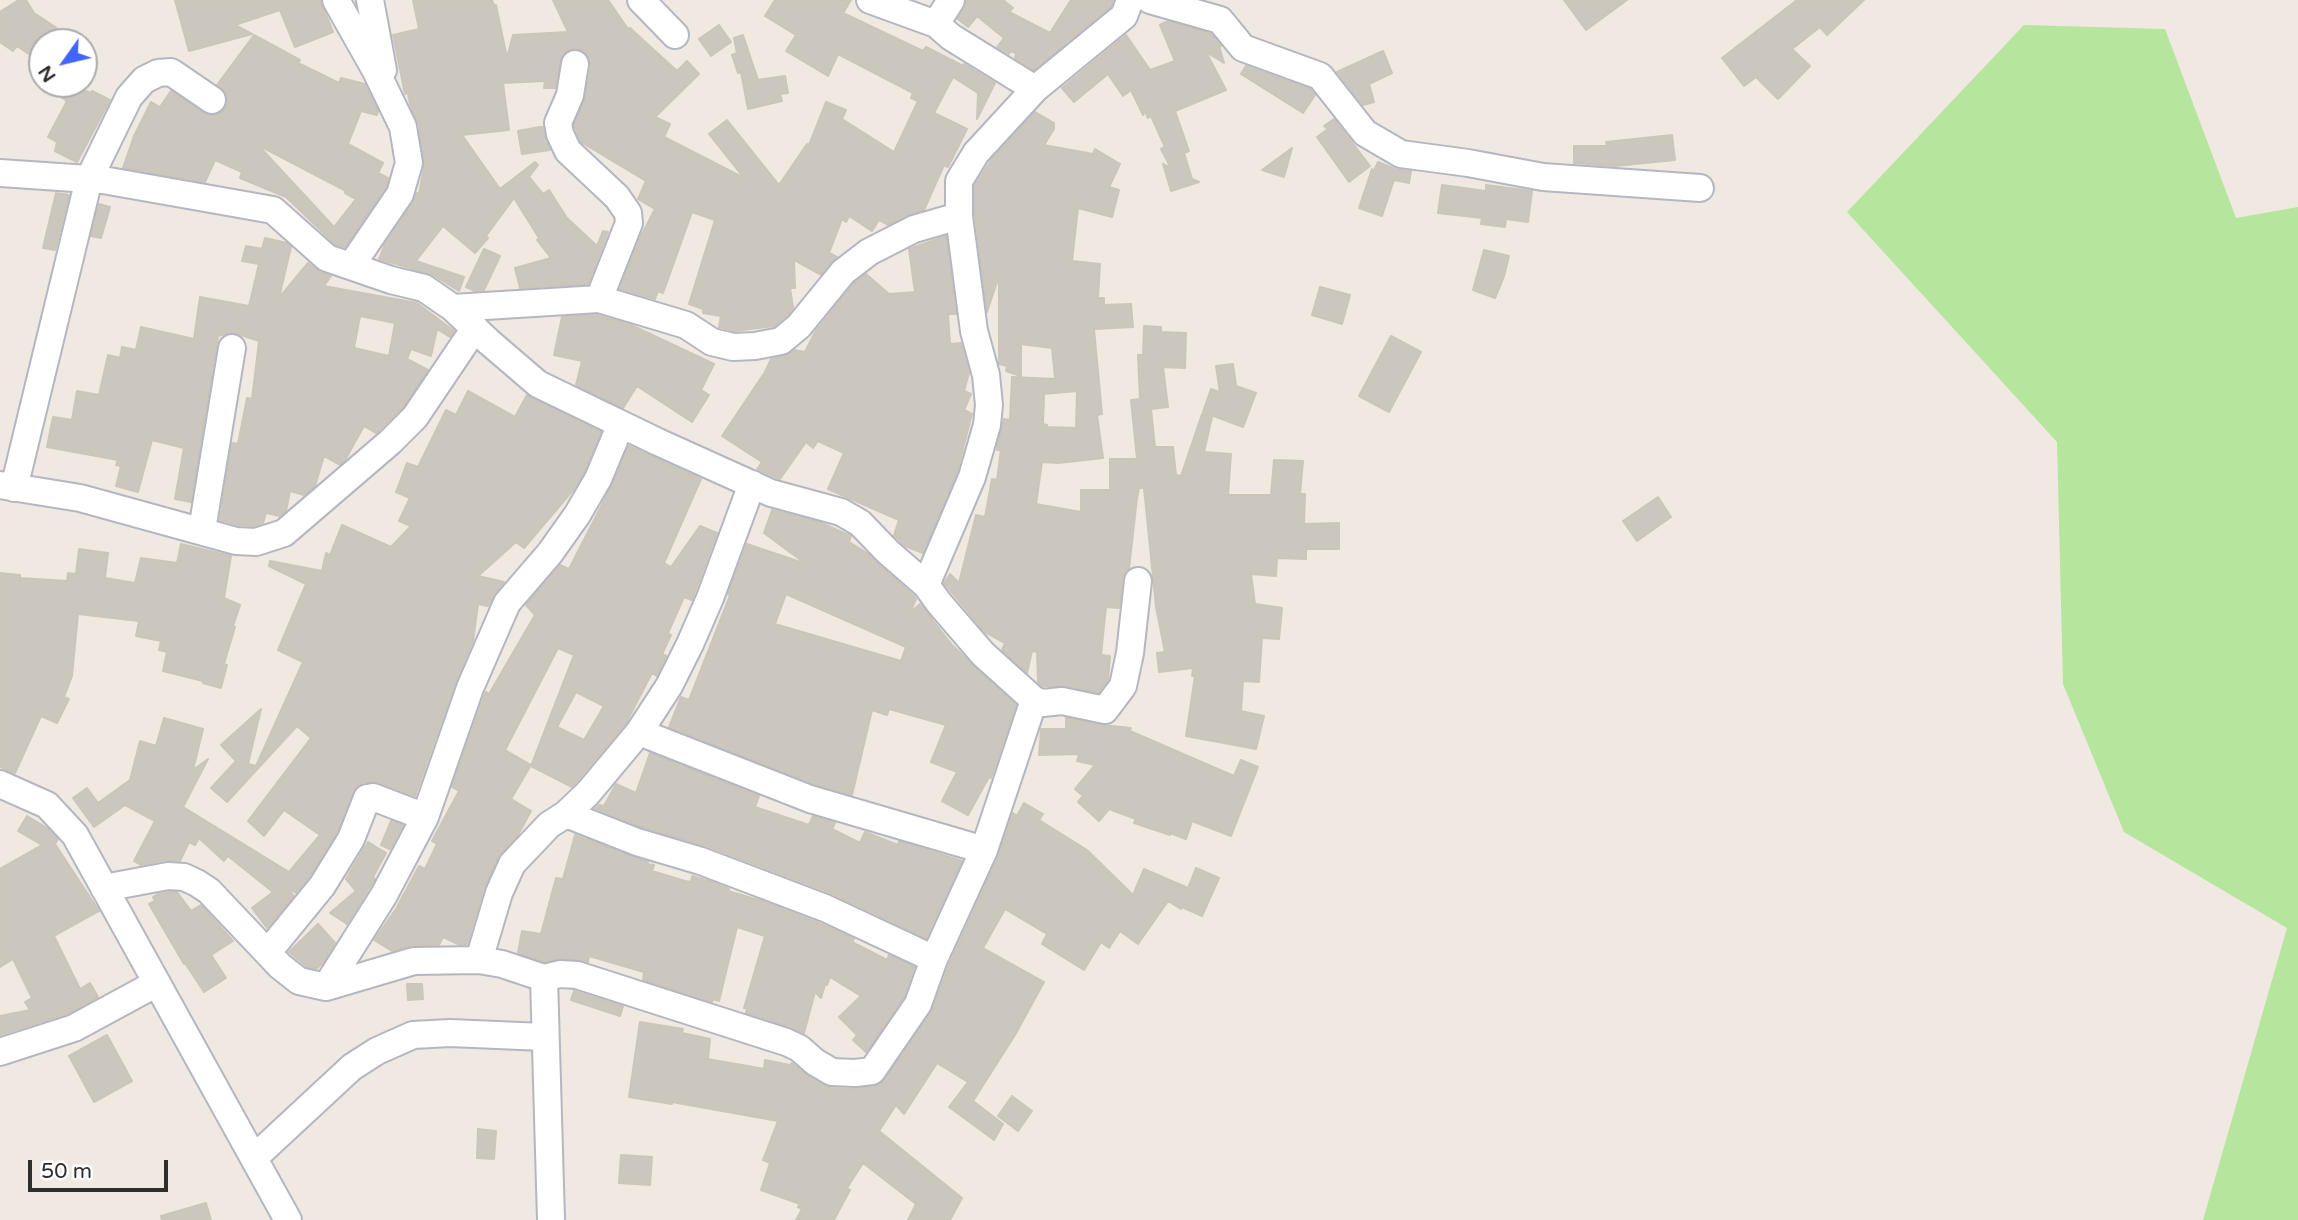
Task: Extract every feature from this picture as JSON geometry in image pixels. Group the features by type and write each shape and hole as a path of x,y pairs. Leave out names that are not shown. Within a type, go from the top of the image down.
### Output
{"street":[{"path":"351,267 400,194 409,163 403,127 390,102 376,71 338,6 368,0 390,102"},
{"path":"641,0 675,35"},
{"path":"870,0 936,24 951,37 1035,89"},
{"path":"936,24 951,0"},
{"path":"926,585 972,477 988,425 986,375 974,331 959,216 959,181 976,153 1035,89 1124,16 1130,0"},
{"path":"1150,0 1220,20 1243,48 1320,76 1365,134 1401,154 1543,177 1700,188"},
{"path":"575,64 570,95 558,123 560,134 568,151 617,197 628,214 629,223 599,299"},
{"path":"212,100 171,72 158,73 144,80 129,97 89,179 7,486 80,498 236,541 256,542 284,533 390,442 415,417 475,328"},
{"path":"0,173 89,179 273,210 327,258 391,280 424,288 453,307 538,384 771,493 841,512 860,523 926,585 984,654 1034,700 1043,703 1062,701 1105,710 1123,686 1130,653 1138,581"},
{"path":"453,307 599,299 686,325 712,342 733,348 781,341 799,326 843,272 869,252 914,229 959,216"},
{"path":"202,530 232,348"},
{"path":"326,987 384,895 425,817 470,688 507,603 550,553 577,515 598,479 621,424"},
{"path":"479,960 499,894 512,864 549,825 566,814 587,793 639,732 669,686 690,644 740,520 751,484"},
{"path":"104,888 168,876 184,877 209,891 280,966 299,981 326,987 414,961 479,960 502,964 544,978 560,974 578,975 786,1042 832,1072 872,1071 918,1004 934,959 984,850 1034,700"},
{"path":"639,732 810,799 984,850"},
{"path":"0,784 47,805 75,835 288,1220"},
{"path":"268,952 322,886 351,839 367,798 373,797 425,817"},
{"path":"566,814 825,908 934,959"},
{"path":"544,978 551,1220"},
{"path":"0,1052 74,1028 157,983"},
{"path":"254,1158 352,1068 377,1051 413,1035 450,1033 544,1037"}],"green space":[{"path":"2024,25 2165,29 2236,218 2298,207 2298,1220 2203,1220 2287,928 2124,832 2063,684 2057,442 1847,212"}],"building":[{"path":"19,0 26,0 34,13 57,28 28,28 28,53 17,46 13,51 0,42 0,12"},
{"path":"175,0 320,0 333,32 295,47 280,10 235,25 252,34 189,51"},
{"path":"413,0 492,0 494,6 496,5 507,58 513,35 568,32 553,0 608,0 628,29 677,71 687,61 699,74 655,117 670,124 664,137 744,178 709,134 727,120 779,185 807,144 809,145 826,102 846,110 842,119 894,152 918,101 911,98 913,93 838,54 828,76 786,51 796,35 765,16 775,0 851,0 843,13 923,51 926,47 963,66 964,64 995,83 977,119 978,93 953,77 934,113 967,129 948,167 944,165 924,210 888,225 879,220 872,231 849,216 846,222 842,219 829,253 837,257 821,275 794,260 795,288 790,288 793,308 788,315 774,326 734,331 719,327 721,316 703,313 703,309 689,304 715,220 692,212 663,293 658,291 655,299 620,289 640,238 655,209 638,199 646,181 581,142 574,125 585,98 591,66 584,51 578,49 570,49 562,55 555,88 544,88 545,81 503,83 509,130 462,135 500,189 535,162 538,165 529,177 543,194 549,190 567,218 597,246 603,231 608,232 588,284 520,288 515,268 551,258 537,240 539,238 514,198 475,253 443,226 416,261 464,277 459,291 433,275 412,269 415,262 410,268 379,259 384,246 417,193 419,194 424,167 419,124 410,105 408,93 405,94 393,35 419,29"},
{"path":"967,0 1003,0 1013,8 1009,12 1050,33 1071,0 1113,0 1111,7 1034,70 1015,58 1016,53 1010,51 1009,54 997,47 1004,38 977,16 968,27 958,19"},
{"path":"1564,0 1627,0 1586,30"},
{"path":"1797,0 1864,0 1827,35 1820,27 1792,49 1810,66 1778,99 1756,77 1744,86 1722,58"},
{"path":"1168,21 1211,34 1221,46 1224,63 1206,52 1226,90 1175,111 1189,151 1184,153 1192,179 1199,182 1171,191 1163,164 1171,168 1161,149 1165,147 1151,116 1148,118 1145,111 1143,115 1131,90 1123,96 1108,74 1074,102 1062,88 1126,35 1150,70 1175,61 1160,25"},
{"path":"719,25 731,42 711,56 699,39"},
{"path":"254,35 300,60 298,63 339,83 341,78 365,84 378,111 377,115 361,111 348,144 383,163 378,173 388,178 386,187 345,247 335,244 286,197 240,178 242,172 215,160 205,182 123,168 134,136 151,102 160,107 171,91 210,116 218,114 225,109 228,102 226,94 217,85","holes":["258,145 346,191 345,193 356,199 334,227"]},
{"path":"743,35 758,80 785,76 788,93 780,94 782,101 748,109 741,72 738,73 732,55 737,53 734,38"},
{"path":"1383,51 1392,73 1369,84 1374,102 1363,105 1337,72"},
{"path":"1246,66 1310,89 1315,95 1303,113 1241,74"},
{"path":"98,94 110,100 77,162 55,151 57,142 48,137 67,101 62,98 98,98"},
{"path":"1035,112 1054,123 1054,129 1044,145 1093,154 1095,149 1120,164 1109,187 1119,190 1112,217 1078,208 1072,261 1100,264 1098,298 1104,298 1104,305 1131,304 1133,327 1094,329 1102,414 1097,415 1103,458 1042,462 1036,504 1081,512 1081,490 1110,490 1110,459 1137,459 1131,400 1140,399 1138,355 1143,355 1144,326 1161,327 1161,332 1186,333 1185,368 1163,367 1168,407 1151,409 1155,447 1173,447 1176,475 1181,476 1202,414 1212,417 1204,452 1231,454 1228,495 1271,495 1274,460 1303,461 1300,494 1305,494 1304,524 1339,523 1339,549 1306,549 1306,559 1277,558 1276,576 1251,574 1255,604 1282,608 1279,639 1262,638 1259,682 1243,681 1241,711 1264,716 1256,749 1186,736 1195,676 1192,676 1193,668 1159,672 1157,653 1165,652 1156,607 1144,488 1139,488 1129,569 1123,579 1119,608 1106,607 1101,655 1110,656 1108,680 1098,693 1065,686 1042,686 1038,682 1037,652 1032,651 1027,673 1002,650 1005,643 985,632 944,583 950,574 959,583 976,515 985,517 992,479 997,480 1001,450 997,450 1004,419 1010,420 1012,377 1055,379 1052,348 1021,344 1021,376 1006,371 1007,366 999,364 999,276 987,312 975,215 975,185 991,160","holes":["1077,391 1076,428 1047,427 1043,424 1044,394"]},
{"path":"1334,119 1370,166 1349,182 1317,137 1328,129 1324,126"},
{"path":"543,127 550,150 522,154 518,131"},
{"path":"1672,135 1675,160 1615,166 1574,163 1574,146 1607,146 1606,142"},
{"path":"1292,148 1284,177 1262,170"},
{"path":"1378,162 1395,169 1411,171 1409,183 1394,180 1382,216 1359,208 1372,169 1374,171"},
{"path":"1442,185 1486,191 1486,185 1532,191 1528,222 1506,219 1505,227 1481,224 1482,218 1438,213"},
{"path":"56,193 69,195 55,250 43,248"},
{"path":"99,204 110,207 101,238 91,236"},
{"path":"946,236 956,314 948,314 950,344 961,343 969,373 964,391 971,394 964,410 972,414 957,472 923,553 905,546 894,535 899,520 828,489 844,453 818,441 813,448 806,442 780,479 757,469 762,462 722,436 771,359 785,356 795,350 799,351 799,354 800,351 805,352 815,332 854,283 866,274 889,294 915,292 909,249"},
{"path":"265,238 287,243 291,247 279,298 308,263 321,273 331,276 324,286 417,303 454,331 450,337 437,329 431,356 411,349 407,359 428,370 403,407 376,433 364,426 340,465 324,456 315,486 304,495 290,491 286,511 280,516 266,513 263,523 254,526 220,520 232,443 238,444 247,398 252,399 259,341 228,333 218,336 191,502 175,499 184,448 152,440 138,492 116,486 121,466 116,465 118,460 47,447 53,417 72,420 77,391 99,395 108,355 120,358 122,347 136,350 141,327 194,339 200,297 249,306 259,264 242,261 246,246 262,249","holes":["360,316 395,323 389,356 354,348"]},
{"path":"484,249 500,256 484,290 475,291 466,287"},
{"path":"1484,250 1509,256 1495,298 1473,290"},
{"path":"1320,287 1350,295 1342,324 1312,315"},
{"path":"597,315 631,325 714,364 701,390 709,395 692,422 637,386 623,408 576,385 582,361 554,355 562,317"},
{"path":"1391,336 1421,352 1389,412 1359,396"},
{"path":"1233,364 1236,386 1256,393 1243,427 1203,412 1211,389 1220,392 1216,366"},
{"path":"468,391 515,417 527,395 601,432 574,489 524,548 516,542 478,576 504,582 488,606 478,604 473,641 455,683 415,796 378,782 364,782 357,786 337,832 309,877 296,893 286,887 294,896 267,928 252,908 273,892 228,856 224,861 199,838 195,845 189,842 180,861 165,860 141,865 134,861 155,821 125,805 94,827 73,798 87,788 98,803 130,780 140,741 156,746 164,718 203,729 193,770 208,759 183,807 289,872 320,835 284,810 264,836 248,821 311,738 297,726 227,802 211,788 236,761 221,745 261,709 248,764 256,766 303,662 278,650 306,584 269,566 270,561 322,571 326,553 330,555 342,525 391,547 411,526 399,521 410,498 396,492 407,463 418,467 446,410 456,415"},
{"path":"629,446 701,479 664,563 671,567 700,526 717,533 692,600 684,597 668,633 671,635 662,654 666,656 657,676 652,673 626,723 572,787 531,766 574,655 558,648 505,750 531,765 511,799 531,811 518,835 498,858 484,888 467,944 460,945 443,937 439,945 413,945 392,951 374,940 396,909 419,866 425,869 437,844 432,841 459,791 452,787 485,694 489,694 535,615 526,605 560,565 569,569","holes":["576,692 604,706 584,740 557,727"]},
{"path":"1658,497 1671,517 1637,541 1623,521"},
{"path":"772,510 819,522 851,536 849,542 867,553 914,596 916,599 910,613 920,604 952,645 1016,705 991,778 989,777 968,815 942,801 957,772 931,762 946,725 889,709 887,715 872,710 852,795 815,784 669,727 681,697 689,700 747,544 806,564 764,533","holes":["786,594 906,647 901,661 775,624"]},
{"path":"181,544 231,556 224,598 240,605 224,664 227,665 221,688 163,671 167,652 159,650 161,641 136,636 139,621 78,614 72,676 64,697 69,699 57,723 41,716 15,773 0,767 0,573 20,575 20,578 67,581 68,573 76,574 79,549 108,553 105,578 135,583 141,558 177,563"},
{"path":"1066,718 1131,728 1130,731 1234,776 1241,760 1258,767 1231,836 1192,821 1186,839 1134,823 1136,819 1109,809 1099,821 1078,802 1083,796 1075,789 1095,765 1077,761 1079,754 1039,755 1041,729 1066,729"},
{"path":"650,753 759,796 755,807 809,825 813,816 835,823 832,829 860,843 865,832 898,845 899,841 962,861 926,938 831,893 707,846 642,827 595,808 604,806 616,784 636,793"},
{"path":"1024,803 1043,814 1039,820 1087,850 1133,895 1144,869 1188,888 1196,868 1219,878 1202,916 1168,901 1138,944 1120,931 1109,948 1101,942 1084,970 1042,944 1047,934 1005,909 983,948 1044,982 1015,1035 973,1101 1003,1124 994,1140 949,1107 968,1082 937,1063 904,1114 896,1105 879,1131 962,1198 950,1220 908,1220 916,1204 863,1163 847,1188 850,1190 834,1220 796,1220 802,1209 798,1207 800,1204 761,1190 770,1163 763,1160 778,1121 629,1097 640,1022 683,1029 682,1033 710,1039 708,1059 764,1069 765,1060 790,1065 792,1063 831,1088 857,1089 881,1084 931,1013 949,965 998,857 1013,813 1017,816"},
{"path":"27,816 47,828 58,839 55,844 99,911 54,936 80,989 90,983 98,997 69,1013 0,1035 0,1016 30,1010 25,1002 32,998 13,959 0,967 0,869 42,845 18,831"},
{"path":"391,821 403,825 390,849 381,845"},
{"path":"575,835 648,862 647,864 654,865 652,871 685,881 691,882 692,876 712,882 729,889 728,891 819,923 854,939 852,942 887,960 889,955 914,967 904,997 866,1052 853,1040 857,1035 839,1017 861,996 830,977 821,998 815,992 804,1033 746,1013 747,1008 744,1008 765,936 737,927 719,1001 713,999 712,1002 643,980 644,972 589,956 588,962 561,958 545,962 518,953 522,931 541,934 556,878 563,879"},
{"path":"368,842 386,853 373,877 375,879 347,924 330,913 356,891 346,879"},
{"path":"177,892 191,911 201,905 233,941 211,955 226,978 204,992 184,964 149,904 155,901 153,897 158,894"},
{"path":"318,924 335,943 323,963 316,969 306,966 289,952"},
{"path":"407,984 422,984 423,999 408,1000"},
{"path":"574,991 623,1006 620,1016 571,1000"},
{"path":"107,1035 132,1081 94,1102 69,1056"},
{"path":"1012,1096 1032,1111 1018,1131 998,1116"},
{"path":"478,1129 496,1131 494,1159 477,1158"},
{"path":"621,1155 652,1157 650,1185 619,1183"},
{"path":"206,1203 211,1220 162,1220 161,1216"}]}
